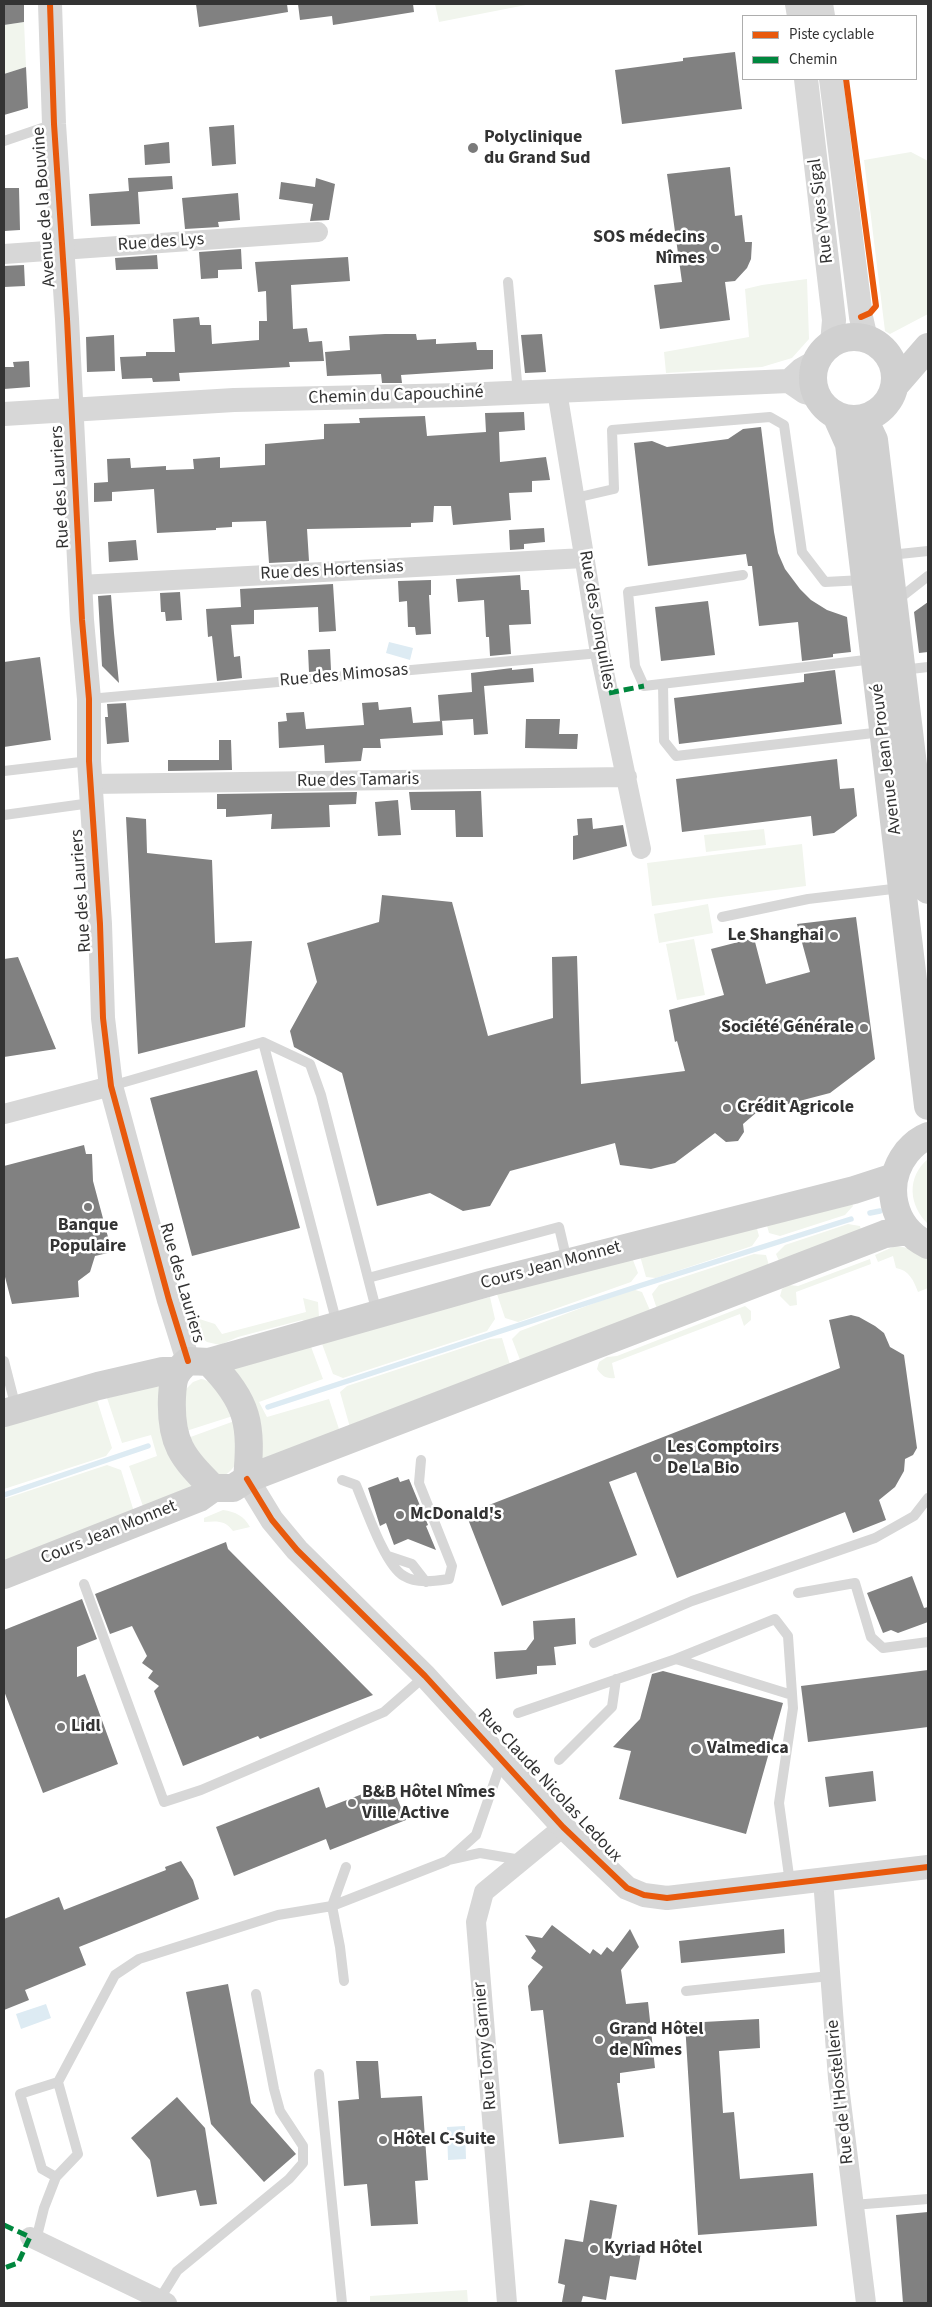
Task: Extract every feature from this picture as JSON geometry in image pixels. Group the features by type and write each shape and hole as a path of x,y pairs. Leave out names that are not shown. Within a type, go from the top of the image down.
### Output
{"main road":[{"path":"928,338 907,345 874,343 849,338 825,352 814,378 817,395 824,407 836,415 855,420 876,414 885,406 895,386 928,347"},
{"path":"874,343 891,359 895,372 895,386"},
{"name":"Avenue Jean Prouvé","path":"836,415 849,444 902,670 922,887 928,1106"},
{"name":"Avenue Jean Prouvé","path":"864,418 874,440 882,579 875,659 884,732 922,887"},
{"path":"918,1238 898,1215 892,1196 894,1177 900,1161 927,1131"},
{"name":"Cours Jean Monnet","path":"10,1411 98,1386 191,1365 568,1262 854,1190 894,1177"},
{"path":"247,1480 249,1428 238,1396 191,1365 173,1387 172,1424 175,1437 186,1459 213,1488 233,1488 247,1480 885,1234 918,1238"},
{"name":"Cours Jean Monnet","path":"4,1575 199,1498 213,1488"}],"street":[{"name":"Avenue de la Bouvine","path":"50,4 54,124 72,409"},
{"name":"Rue Yves Sigal","path":"806,80 834,320 825,352"},
{"name":"Rue Yves Sigal","path":"831,80 861,317 874,343"},
{"name":"Rue des Lys","path":"4,254 318,232"},
{"path":"817,395 805,392 789,381 825,352"},
{"name":"Chemin du Capouchiné","path":"4,414 234,400 518,393 789,381"},
{"name":"Rue des Jonquilles","path":"557,391 600,653 641,849"},
{"name":"Rue des Lauriers","path":"72,409 80,585 89,699 90,794 100,924 103,1018 112,1086 169,1300 191,1365"},
{"name":"Rue des Hortensias","path":"80,585 584,558"},
{"name":"Rue des Tamaris","path":"90,794 626,777"},
{"path":"4,1114 112,1086"},
{"name":"Rue Claude Nicolas Ledoux","path":"247,1480 272,1520 297,1550 426,1676 563,1827 628,1888 644,1895 667,1898 928,1867"},
{"name":"Rue Tony Garnier","path":"507,2303 476,1922 484,1892 563,1827"},
{"name":"Rue de l'Hostellerie","path":"823,1879 838,2078 866,2303"},
{"path":"33,2238 111,2278 163,2301"}],"lane":[{"path":"4,140 54,124"},
{"path":"508,282 518,393"},
{"path":"574,498 614,489 612,430 770,417 784,425 802,552 825,582 928,576"},
{"path":"882,579 928,551"},
{"path":"743,575 628,592 635,666 644,686 875,659"},
{"name":"Rue des Mimosas","path":"89,699 600,653"},
{"path":"902,670 928,667"},
{"path":"663,684 664,741 676,756 884,732"},
{"path":"4,771 89,761"},
{"path":"4,815 90,794"},
{"path":"722,918 808,899 922,887"},
{"path":"112,1086 263,1042 310,1064 321,1095 377,1313"},
{"path":"263,1042 337,1324"},
{"path":"368,1278 558,1227 568,1262"},
{"path":"4,1361 10,1411"},
{"path":"342,1480 356,1485 382,1548 403,1576 426,1582 449,1579 452,1566 419,1483 421,1460"},
{"path":"594,1643 692,1601 875,1538 914,1516 928,1498"},
{"path":"798,1593 855,1582 871,1637 883,1648 928,1642"},
{"path":"84,1584 164,1802 201,1790 384,1712 426,1676"},
{"path":"518,1713 676,1660 775,1619 788,1636 793,1708 779,1803 790,1883"},
{"path":"676,1660 792,1696"},
{"path":"559,1760 612,1707 616,1679"},
{"path":"447,1860 476,1835 502,1760"},
{"path":"33,2238 56,2178 78,2154 58,2082 115,1975 139,1959 278,1915 332,1906 447,1860 480,1853 521,1860"},
{"path":"344,1981 332,1906 346,1867"},
{"path":"686,1991 830,1976"},
{"path":"163,2301 177,2271 289,2179 303,2163 303,2146 280,2111 256,1994"},
{"path":"319,2074 342,2303"},
{"path":"56,2178 42,2169 20,2094 58,2082"},
{"path":"853,2205 928,2199"}],"shaded area":[{"path":"435,4 531,4 439,22"},
{"path":"24,22 26,67 4,74 4,25"},
{"path":"911,152 928,161 928,314 890,334 885,331 864,160"},
{"path":"807,279 809,339 792,358 762,367 666,373 664,352 749,337 745,289"},
{"path":"389,642 413,648 410,660 386,653"},
{"path":"764,829 766,845 706,852 704,835"},
{"path":"802,844 806,886 652,906 647,863"},
{"path":"708,904 713,933 659,943 654,914"},
{"path":"694,939 705,995 677,1000 666,944"},
{"path":"928,1159 928,1224 917,1209 914,1200 913,1183 921,1166"},
{"path":"850,1199 853,1206 845,1215 780,1236 769,1233 766,1222"},
{"path":"848,1224 860,1226 862,1235 781,1266 776,1254 785,1245"},
{"path":"756,1225 759,1236 752,1246 656,1278 646,1277 640,1256"},
{"path":"895,1246 917,1251 928,1259 928,1288 918,1292 908,1274 896,1268 893,1256 878,1262 875,1255"},
{"path":"754,1254 766,1255 770,1269 658,1312 652,1294 659,1285"},
{"path":"631,1255 638,1273 631,1282 518,1322 505,1318 497,1294"},
{"path":"870,1259 871,1264 796,1292 797,1305 790,1306 780,1296 782,1289 789,1285 798,1286"},
{"path":"632,1289 642,1292 652,1315 522,1365 512,1339 520,1331"},
{"path":"490,1297 495,1319 487,1331 343,1378 333,1374 321,1341"},
{"path":"303,1298 318,1302 319,1317 308,1323 302,1320 238,1337 220,1345 207,1342 195,1332 189,1323 193,1317 215,1324 222,1334 306,1312"},
{"path":"745,1306 751,1311 751,1320 744,1326 740,1314 612,1363 615,1378 604,1376 597,1369 599,1362 607,1357 617,1356"},
{"path":"502,1338 511,1368 351,1431 340,1392 347,1386 490,1339"},
{"path":"310,1344 323,1379 259,1402 267,1417 329,1399 341,1435 265,1463 260,1457 233,1365"},
{"path":"201,1379 217,1388 236,1415 183,1432 186,1389 193,1382"},
{"path":"159,1386 194,1485 145,1512 129,1466 157,1456 151,1435 122,1443 107,1398"},
{"path":"96,1397 112,1448 106,1456 4,1489 4,1423"},
{"path":"240,1419 240,1443 238,1458 235,1464 225,1475 213,1473 185,1439"},
{"path":"107,1465 121,1470 135,1515 4,1565 4,1499"},
{"path":"223,1510 239,1515 250,1527 233,1531 227,1525 220,1522 204,1522 204,1518"},
{"path":"46,2004 51,2018 21,2029 16,2014"},
{"path":"465,2126 466,2159 448,2160 447,2127"},
{"path":"467,2290 468,2303 370,2303 370,2296"}],"building":[{"path":"4,4 24,4 24,22 4,25"},
{"path":"196,4 287,4 288,12 199,27"},
{"path":"298,4 413,4 414,12 333,25 332,16 300,20"},
{"path":"735,52 742,109 622,124 615,70 683,61 683,58"},
{"path":"26,67 28,108 4,115 4,74"},
{"path":"234,125 236,164 212,166 209,127"},
{"path":"169,142 170,163 145,165 144,145"},
{"name":"SOS médecins Nîmes","path":"730,167 735,216 742,215 745,242 752,242 751,259 747,268 735,281 725,282 730,320 660,329 654,285 682,282 667,174"},
{"path":"172,176 173,189 138,192 140,224 91,226 89,194 129,191 128,178"},
{"path":"316,178 335,184 329,220 310,221 313,204 279,199 281,182 315,187"},
{"path":"4,188 19,188 20,230 4,231"},
{"path":"238,193 240,220 218,222 219,227 185,229 182,198"},
{"path":"241,249 242,269 218,270 218,278 201,279 199,252"},
{"path":"157,255 158,269 116,270 115,258"},
{"path":"348,257 350,281 291,285 293,329 307,328 309,342 322,341 324,361 289,362 290,367 179,373 180,381 153,382 152,378 122,379 120,357 146,356 146,352 175,352 173,319 199,317 200,325 211,325 212,344 259,340 259,321 267,321 266,291 258,292 255,262"},
{"path":"24,265 25,286 4,287 4,266"},
{"path":"416,334 417,340 436,339 436,344 476,342 477,350 493,350 493,369 401,375 402,383 382,383 381,374 327,376 325,352 350,350 349,336"},
{"path":"542,334 546,372 525,373 521,335"},
{"path":"114,335 115,371 87,372 86,337"},
{"path":"29,361 30,387 4,389 4,367 14,367 13,362"},
{"path":"524,412 525,430 499,432 500,462 546,457 550,480 532,481 532,492 509,493 511,520 453,525 451,506 434,506 433,522 411,523 411,527 307,529 309,561 269,563 266,521 232,522 232,527 216,528 216,530 157,533 154,489 112,492 112,501 94,502 94,483 108,482 107,459 130,458 131,468 166,466 166,470 194,469 193,459 220,457 220,468 265,465 265,444 324,439 324,424 360,423 359,418 425,416 427,436 486,432 485,413"},
{"path":"761,427 778,553 785,569 811,600 827,610 847,617 851,652 833,654 833,657 802,661 798,622 759,626 752,566 748,566 746,554 648,566 634,443 652,441 667,447 728,439 743,429"},
{"path":"544,528 545,542 524,544 524,549 510,550 509,530"},
{"path":"136,540 138,560 109,562 108,542"},
{"path":"520,575 521,590 529,590 531,624 509,625 511,654 490,656 489,637 486,637 484,600 458,602 456,579"},
{"path":"431,580 431,595 429,595 431,634 416,635 415,627 408,627 407,601 399,602 398,581"},
{"path":"333,584 336,631 319,632 318,607 254,610 254,624 231,625 234,657 240,656 242,678 217,681 212,636 208,637 206,609 241,607 240,589"},
{"path":"180,592 182,620 166,621 165,612 161,612 160,593"},
{"path":"111,595 119,683 102,666 98,596"},
{"path":"708,601 715,655 661,661 655,607"},
{"path":"928,602 928,652 919,653 914,612"},
{"path":"330,649 331,670 309,672 308,650"},
{"path":"40,657 51,740 4,747 4,662"},
{"path":"512,668 512,670 533,668 534,682 484,686 488,734 474,735 473,719 440,721 438,695 472,692 471,673"},
{"path":"835,670 842,724 679,744 674,698 804,682 804,674"},
{"path":"378,702 379,710 411,707 413,723 442,721 443,735 380,739 381,748 363,748 361,761 325,763 324,745 279,748 278,722 287,721 286,713 304,712 306,729 364,725 362,703"},
{"path":"126,703 129,742 107,744 105,717 108,717 107,704"},
{"path":"526,719 560,719 559,734 578,734 577,749 525,748"},
{"path":"219,740 231,740 232,770 168,771 168,760 219,760"},
{"path":"837,759 840,789 854,788 857,816 834,833 813,836 811,816 682,832 676,779"},
{"path":"481,791 483,837 456,837 455,810 411,810 409,792"},
{"path":"357,792 356,804 329,805 330,827 271,829 272,814 226,817 226,809 217,809 217,794"},
{"path":"398,800 401,835 378,836 375,802"},
{"path":"126,817 146,819 147,853 212,860 215,943 252,941 245,1027 138,1054"},
{"path":"592,818 593,829 623,825 627,846 573,860 573,836 578,835 577,819"},
{"path":"382,895 452,902 488,1036 553,1018 552,957 577,956 581,1084 685,1071 677,1041 675,1042 669,1010 724,995 711,949 754,938 766,984 810,972 797,924 856,917 875,1059 830,1093 757,1112 743,1124 744,1132 738,1141 726,1142 715,1133 675,1163 651,1169 620,1165 615,1143 510,1171 490,1206 463,1211 430,1193 377,1206 342,1073 294,1047 290,1031 317,982 307,943 379,922"},
{"path":"18,957 56,1049 4,1057 4,959"},
{"path":"257,1070 300,1228 192,1256 150,1098"},
{"path":"84,1145 86,1154 92,1154 93,1181 112,1252 95,1256 90,1272 78,1281 79,1297 12,1304 4,1273 4,1166"},
{"path":"851,1315 859,1317 875,1326 884,1333 890,1347 904,1355 917,1448 913,1455 905,1459 904,1471 895,1487 879,1500 886,1520 853,1533 845,1512 677,1578 636,1472 609,1482 637,1555 502,1606 466,1514 840,1368 829,1320"},
{"name":"McDonald's","path":"398,1477 400,1482 409,1479 436,1550 408,1539 394,1545 386,1523 380,1526 368,1488"},
{"path":"226,1542 228,1549 373,1695 260,1739 258,1736 183,1766 154,1691 159,1686 148,1678 153,1671 142,1663 147,1656 132,1626 110,1634 95,1594"},
{"path":"912,1576 924,1608 928,1607 928,1622 898,1633 891,1630 883,1633 867,1593"},
{"name":"Lidl","path":"82,1599 97,1639 77,1647 77,1677 85,1674 118,1764 43,1793 4,1691 4,1630"},
{"path":"575,1618 576,1644 554,1647 556,1665 537,1666 537,1674 496,1679 494,1652 526,1650 534,1639 533,1621"},
{"path":"928,1670 928,1727 808,1742 801,1686"},
{"name":"Valmedica","path":"663,1671 783,1703 746,1834 619,1799 631,1751 613,1747 640,1719 652,1674"},
{"path":"873,1771 876,1801 829,1807 825,1777"},
{"path":"391,1783 406,1820 330,1850 326,1839 234,1876 216,1827 319,1787 326,1808"},
{"path":"181,1861 193,1880 199,1899 79,1947 86,1965 25,1990 29,2000 4,2010 4,1919 59,1897 64,1910 166,1870 165,1867"},
{"name":"Grand Hôtel de Nîmes","path":"552,1925 590,1954 593,1949 601,1955 607,1947 613,1952 630,1929 639,1947 621,1970 626,2004 648,2002 655,2068 620,2073 620,2083 617,2083 624,2137 559,2144 543,2010 531,2011 528,1986 543,1967 531,1958 536,1951 525,1935 542,1938"},
{"path":"784,1929 785,1953 681,1963 679,1941"},
{"path":"228,1984 251,2103 296,2154 264,2182 211,2124 186,1992"},
{"path":"759,2019 760,2048 719,2051 723,2113 734,2112 740,2179 813,2173 817,2226 698,2235 685,2023"},
{"name":"Hôtel C-Suite","path":"356,2061 378,2061 381,2098 422,2096 428,2180 415,2181 418,2224 371,2226 367,2184 344,2186 338,2101 359,2099"},
{"path":"177,2097 205,2128 217,2204 200,2206 196,2190 157,2197 150,2160 131,2138"},
{"name":"Kyriad Hôtel","path":"590,2200 617,2205 610,2246 641,2252 636,2280 610,2276 606,2300 583,2296 581,2303 562,2302 565,2285 558,2283 565,2239 583,2242"},
{"path":"928,2212 928,2303 903,2303 896,2215"}],"waterway":[{"path":"870,1213 880,1211"},
{"path":"268,1407 851,1219"},
{"path":"4,1495 148,1446"}],"marked path":[{"path":"609,693 644,686"},
{"path":"4,2225 30,2237 18,2263 4,2268"}],"cycle path":[{"path":"50,4 54,124 67,319 82,620 89,699 89,761 100,924 103,1018 111,1086 169,1300 188,1361"},
{"path":"846,80 876,306 870,313 861,317"},
{"path":"247,1479 272,1520 297,1550 425,1676 563,1827 627,1888 644,1895 667,1898 928,1867"}],"place":[{"name":"Polyclinique du Grand Sud","path":"473,148"},
{"name":"SOS médecins Nîmes","path":"715,248"},
{"name":"Le Shanghai","path":"834,936"},
{"name":"Société Générale","path":"864,1028"},
{"name":"Crédit Agricole","path":"727,1108"},
{"name":"Banque Populaire","path":"88,1207"},
{"name":"Les Comptoirs De La Bio","path":"657,1458"},
{"name":"McDonald's","path":"400,1515"},
{"name":"Lidl","path":"61,1727"},
{"name":"Valmedica","path":"696,1749"},
{"name":"B&B Hôtel Nîmes Ville Active","path":"352,1803"},
{"name":"Grand Hôtel de Nîmes","path":"599,2040"},
{"name":"Hôtel C-Suite","path":"383,2140"},
{"name":"Kyriad Hôtel","path":"594,2249"}]}
